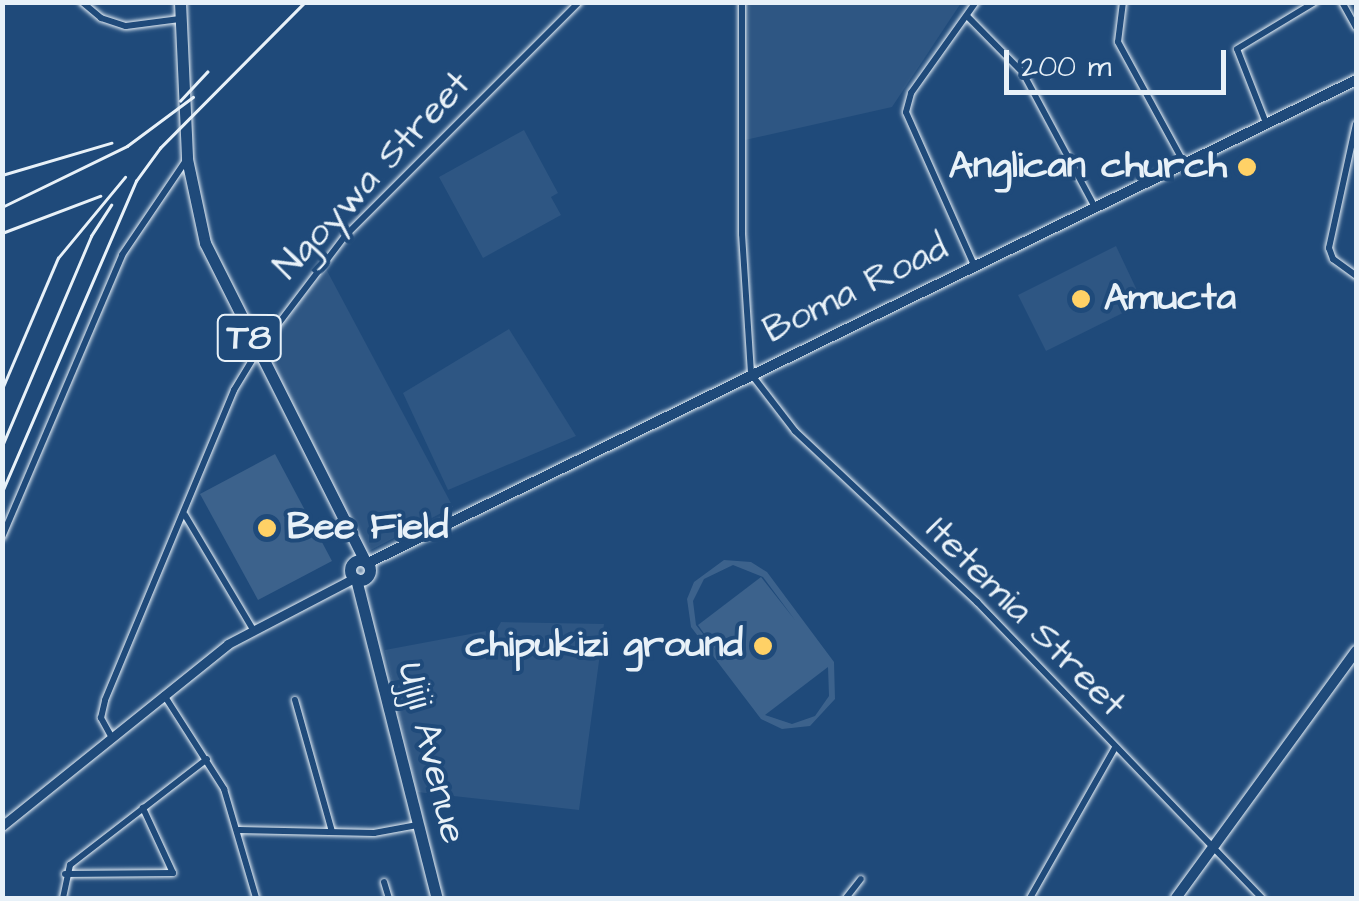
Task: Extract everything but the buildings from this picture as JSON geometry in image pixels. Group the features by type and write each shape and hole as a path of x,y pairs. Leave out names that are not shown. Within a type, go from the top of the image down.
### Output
{"highway":[{"name":"T8","path":"180,2 187,158 204,243 352,536 360,571"},
{"name":"Ujiji Avenue","path":"360,571 368,622 437,898"}],"main road":[{"name":"Boma Road","path":"360,571 751,374 1356,80"},
{"path":"1176,898 1356,652"}],"street":[{"path":"82,2 101,18 126,26 181,18"},
{"name":"Ngoywa Street","path":"110,736 101,712 234,390 257,352 344,236 578,2"},
{"path":"742,2 742,234 751,374"},
{"path":"974,265 906,112 911,93 976,2"},
{"path":"1123,2 1115,29 1118,42 1184,162"},
{"path":"1266,123 1237,49 1316,2"},
{"path":"1342,2 1356,28"},
{"path":"967,16 1023,73 1094,207"},
{"path":"1356,124 1329,248 1332,260 1356,276"},
{"path":"2,536 122,256 187,158"},
{"name":"Itetemia Street","path":"751,374 794,431 977,602 1262,898"},
{"path":"185,515 252,628"},
{"path":"2,826 163,694 252,628 360,571"},
{"path":"163,694 206,760 239,830 256,898"},
{"path":"295,700 332,832"},
{"path":"1030,898 1115,748"},
{"path":"63,898 66,874 206,760"},
{"path":"66,874 173,873 143,808"},
{"path":"239,830 332,832 418,825"},
{"path":"846,898 861,879"},
{"path":"384,882 389,898"}],"shaded area":[{"path":"749,3 961,3 892,107 745,140"},
{"path":"524,130 558,193 551,197 561,215 483,258 439,177"},
{"name":"Amucta","path":"1116,246 1143,303 1046,351 1018,295"},
{"path":"325,267 453,507 367,552 263,354"},
{"path":"509,329 576,436 448,490 403,393"},
{"name":"Bee Field","path":"275,454 332,561 258,600 200,494"},
{"name":"chipukizi ground","path":"724,560 751,562 767,572 834,662 835,699 810,726 782,729 761,719 691,627 687,599 694,582","holes":["733,565 763,577 795,620 761,577 698,625 717,652 696,625 693,601 704,579","828,667 829,696 815,716 792,724 765,715"]},
{"path":"501,622 604,624 579,810 417,792 385,650 497,629"}],"railway":[{"path":"2,492 136,181 160,148 305,2"},
{"path":"180,101 207,72"},
{"path":"2,207 127,146 193,97"},
{"path":"2,175 111,143"},
{"path":"2,389 58,258 125,177"},
{"path":"2,233 100,196"},
{"path":"2,446 91,236 111,205"}],"place":[{"name":"Anglican church","path":"1247,167"},
{"name":"Amucta","path":"1081,299"},
{"name":"Bee Field","path":"267,528"},
{"name":"chipukizi ground","path":"763,646"}]}
